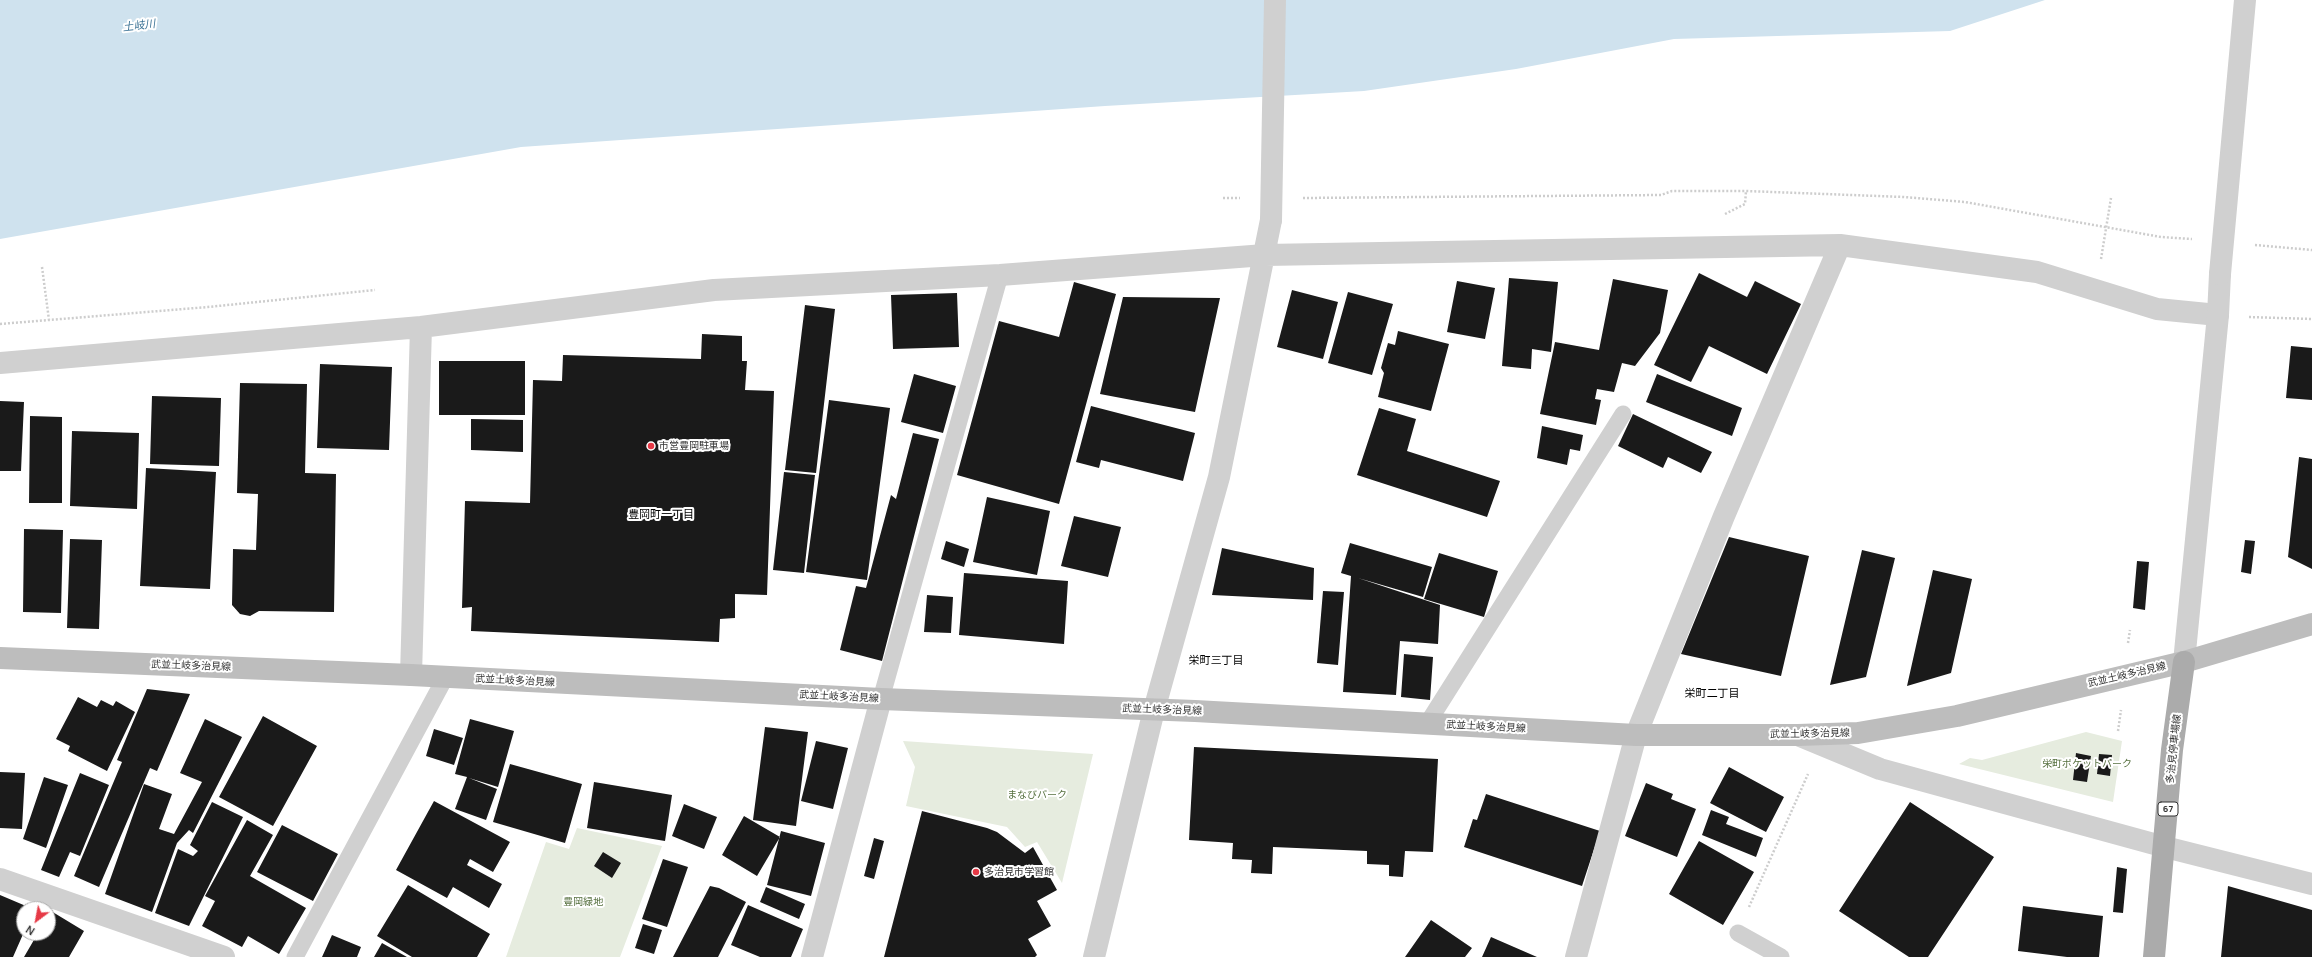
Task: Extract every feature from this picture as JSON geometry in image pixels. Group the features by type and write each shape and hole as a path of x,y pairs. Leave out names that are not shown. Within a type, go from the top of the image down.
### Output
{"main road":[{"name":"武並土岐多治見線","path":"0,658 411,675 445,678 881,699 1154,710 1636,735 1798,735 1858,733 1956,716 2184,662 2312,624"},
{"name":"多治見停車場線","path":"2154,957 2165,847 2172,750 2184,662"}],"street":[{"path":"1094,957 1154,710 1219,477 1272,220 1275,0"},
{"path":"2184,662 2218,315 2220,274 2246,0"},
{"path":"0,363 421,327 714,290 1000,275 1265,255 1840,245 2037,272 2157,309 2218,315"},
{"path":"1576,957 1636,735 1724,516 1840,245"},
{"path":"411,675 421,327"},
{"path":"812,957 881,699"},
{"path":"1798,735 1880,769 2165,847 2312,884"},
{"path":"0,879 224,957"}],"lane":[{"path":"881,699 1000,275"},
{"path":"1427,724 1623,414"},
{"path":"294,957 445,678"},
{"path":"1738,933 1776,951"}],"path":[{"path":"1295,198 1661,195 1672,191 1746,191 1904,197 1965,202 2161,237 2193,239"},
{"path":"1718,218 1745,204 1746,191"},
{"path":"1223,198 1247,198"},
{"path":"2100,262 2111,198"},
{"path":"2248,244 2312,250"},
{"path":"42,267 50,320"},
{"path":"0,324 375,290"},
{"path":"2218,315 2312,319"},
{"path":"1738,933 1821,744"}],"green space":[{"name":"栄町ポケットパーク","path":"2086,732 2122,741 2113,802 1959,764 1970,758 1982,760"},
{"name":"まなびパーク","path":"903,741 1093,754 1062,883 1037,842 1025,847 1007,827 906,806 915,767"},
{"name":"豊岡緑地","path":"577,828 662,846 620,957 506,957 546,842 569,849"}],"water":[{"name":"土岐川","path":"0,0 2045,0 1950,31 1674,39 1516,69 1364,91 1105,106 521,147 0,239"}],"building":[{"path":"1699,273 1747,297 1755,281 1801,304 1767,374 1709,346 1691,382 1654,365"},
{"path":"1509,278 1558,282 1551,352 1532,349 1531,369 1502,366"},
{"path":"1613,279 1668,290 1660,333 1635,366 1622,363 1614,392 1597,389 1595,399 1601,400 1596,425 1540,414 1555,342 1599,350"},
{"path":"1457,281 1495,288 1485,339 1447,332"},
{"path":"1074,282 1116,294 1059,504 957,475 999,321 1059,337"},
{"path":"1292,290 1338,302 1323,359 1277,347"},
{"path":"1348,292 1393,304 1372,375 1328,363"},
{"path":"957,293 959,347 893,349 891,295"},
{"path":"1123,297 1220,298 1195,412 1100,394"},
{"path":"805,305 835,309 816,473 785,470"},
{"path":"1398,331 1449,344 1431,411 1378,397 1384,373 1381,368 1388,343 1395,345"},
{"name":"市営豊岡駐車場","path":"702,334 742,336 742,361 747,361 745,390 774,391 767,595 735,594 735,618 720,619 719,642 471,631 472,607 462,608 465,501 530,503 533,380 562,381 563,355 701,359"},
{"path":"2291,346 2312,348 2312,400 2286,398"},
{"path":"439,361 525,361 525,415 439,415"},
{"path":"320,364 392,367 389,450 317,448"},
{"path":"914,374 956,386 943,433 901,422"},
{"path":"1657,374 1742,408 1732,436 1646,402"},
{"path":"240,383 307,384 305,473 336,474 334,612 259,611 250,616 240,614 232,605 233,549 256,550 258,494 237,493"},
{"path":"152,396 221,398 219,466 150,464"},
{"path":"829,400 890,408 867,580 806,572"},
{"path":"0,401 24,402 21,471 0,471"},
{"path":"1091,406 1195,433 1183,481 1101,460 1099,468 1076,462"},
{"path":"1379,408 1416,419 1407,451 1500,481 1487,517 1357,475"},
{"path":"1633,414 1712,452 1701,473 1668,457 1663,468 1618,446"},
{"path":"30,416 62,417 62,503 29,503"},
{"path":"471,419 523,420 523,452 471,450"},
{"path":"1542,426 1583,435 1580,451 1570,449 1567,465 1537,458"},
{"path":"72,431 139,433 137,509 70,506"},
{"path":"913,433 939,439 882,661 840,650 856,586 866,588 891,495 896,499"},
{"path":"2299,457 2312,459 2312,569 2288,557"},
{"path":"146,468 216,472 210,589 140,586"},
{"path":"784,472 815,475 804,573 773,570"},
{"path":"987,497 1050,511 1037,575 973,562"},
{"path":"1074,516 1121,527 1108,577 1061,566"},
{"path":"24,529 63,530 61,613 23,612"},
{"path":"1729,537 1809,556 1781,676 1681,654"},
{"path":"70,539 102,540 99,629 67,628"},
{"path":"2245,540 2255,541 2251,574 2241,572"},
{"path":"946,541 969,549 964,567 941,559"},
{"path":"1350,543 1432,567 1423,597 1358,578 1440,605 1438,644 1400,641 1396,695 1343,692 1351,576 1341,573"},
{"path":"1222,548 1314,568 1313,600 1212,595"},
{"path":"1862,550 1895,558 1866,677 1830,685"},
{"path":"1439,553 1498,571 1484,617 1424,599"},
{"path":"2137,561 2149,562 2145,610 2133,608"},
{"path":"1933,570 1972,579 1951,673 1907,686"},
{"path":"964,573 1068,581 1064,644 959,635"},
{"path":"1323,591 1344,592 1338,665 1317,663"},
{"path":"927,595 953,597 951,633 924,632"},
{"path":"1404,654 1433,657 1430,700 1401,697"},
{"path":"147,689 190,694 157,771 150,768 99,887 74,876 122,762 117,760"},
{"path":"78,697 97,707 101,700 113,706 116,701 135,712 107,771 68,751 70,746 56,739"},
{"path":"263,716 317,746 273,826 219,797"},
{"path":"205,719 242,737 193,833 189,830 177,843 152,912 105,894 144,784 172,794 159,829 174,834 202,782 180,773"},
{"path":"470,719 514,731 498,787 469,778 497,789 486,820 455,809 467,777 455,774"},
{"path":"765,727 808,732 796,826 753,820"},
{"path":"434,729 463,738 454,765 426,756"},
{"path":"816,741 848,748 833,809 801,801"},
{"path":"1194,747 1438,759 1433,852 1405,851 1403,877 1389,876 1389,865 1367,864 1367,851 1273,847 1272,874 1251,873 1252,860 1232,859 1233,843 1189,840"},
{"path":"2076,753 2091,756 2087,782 2073,780"},
{"path":"2099,754 2112,755 2110,776 2097,774"},
{"path":"510,764 582,784 565,843 493,822"},
{"path":"1729,767 1784,797 1766,832 1710,803"},
{"path":"0,772 25,773 22,829 0,828"},
{"path":"80,773 109,785 80,856 70,852 59,877 41,870"},
{"path":"44,777 68,785 46,848 23,839"},
{"path":"594,782 672,795 665,841 587,828"},
{"path":"1646,783 1673,794 1671,799 1696,809 1677,857 1625,836"},
{"path":"1486,794 1600,831 1582,886 1464,847 1473,819 1477,820"},
{"path":"434,801 510,842 493,872 470,859 467,865 502,884 489,908 453,887 447,898 396,870"},
{"path":"212,802 243,817 189,926 155,913 178,849 193,856 198,851 190,845"},
{"path":"1910,802 1994,857 1928,957 1909,957 1839,911"},
{"path":"684,804 717,817 704,849 672,836"},
{"path":"1711,810 1729,817 1726,824 1763,838 1756,857 1702,835"},
{"name":"多治見市学習館","path":"922,811 997,832 1025,853 1033,847 1057,890 1037,901 1051,926 1028,939 1037,955 1035,957 884,957"},
{"path":"744,816 780,837 757,876 722,855"},
{"path":"247,820 273,835 250,876 306,908 279,954 248,936 242,947 202,926 215,901 205,896"},
{"path":"282,825 338,854 313,901 257,872"},
{"path":"781,831 825,843 811,896 767,885"},
{"path":"874,838 884,841 874,879 864,876"},
{"path":"1699,841 1754,872 1723,925 1669,894"},
{"path":"603,852 621,863 612,878 594,866"},
{"path":"663,859 688,867 667,927 642,919"},
{"path":"2117,867 2127,869 2123,913 2113,912"},
{"path":"408,885 490,934 477,957 412,957 377,936"},
{"path":"710,886 719,888 746,902 718,957 673,957"},
{"path":"2228,886 2312,910 2312,957 2221,957"},
{"path":"766,887 805,904 799,919 760,902"},
{"path":"0,895 16,902 16,941 20,941 13,957 0,957"},
{"path":"748,905 803,929 791,957 760,957 731,945"},
{"path":"2023,906 2103,916 2099,957 2067,957 2018,951"},
{"path":"56,914 84,931 69,957 24,957 33,941 56,941"},
{"path":"1431,920 1472,948 1465,957 1405,957"},
{"path":"643,924 662,930 654,954 635,948"},
{"path":"332,935 361,947 357,957 322,957"},
{"path":"1491,937 1537,957 1482,957"},
{"path":"382,943 407,957 374,957"}],"place":[{"name":"市営豊岡駐車場","path":"651,446"},
{"name":"多治見市学習館","path":"976,872"}],"district":[{"name":"豊岡町一丁目","path":"661,515"},
{"name":"栄町三丁目","path":"1216,661"},
{"name":"栄町二丁目","path":"1712,694"}]}
